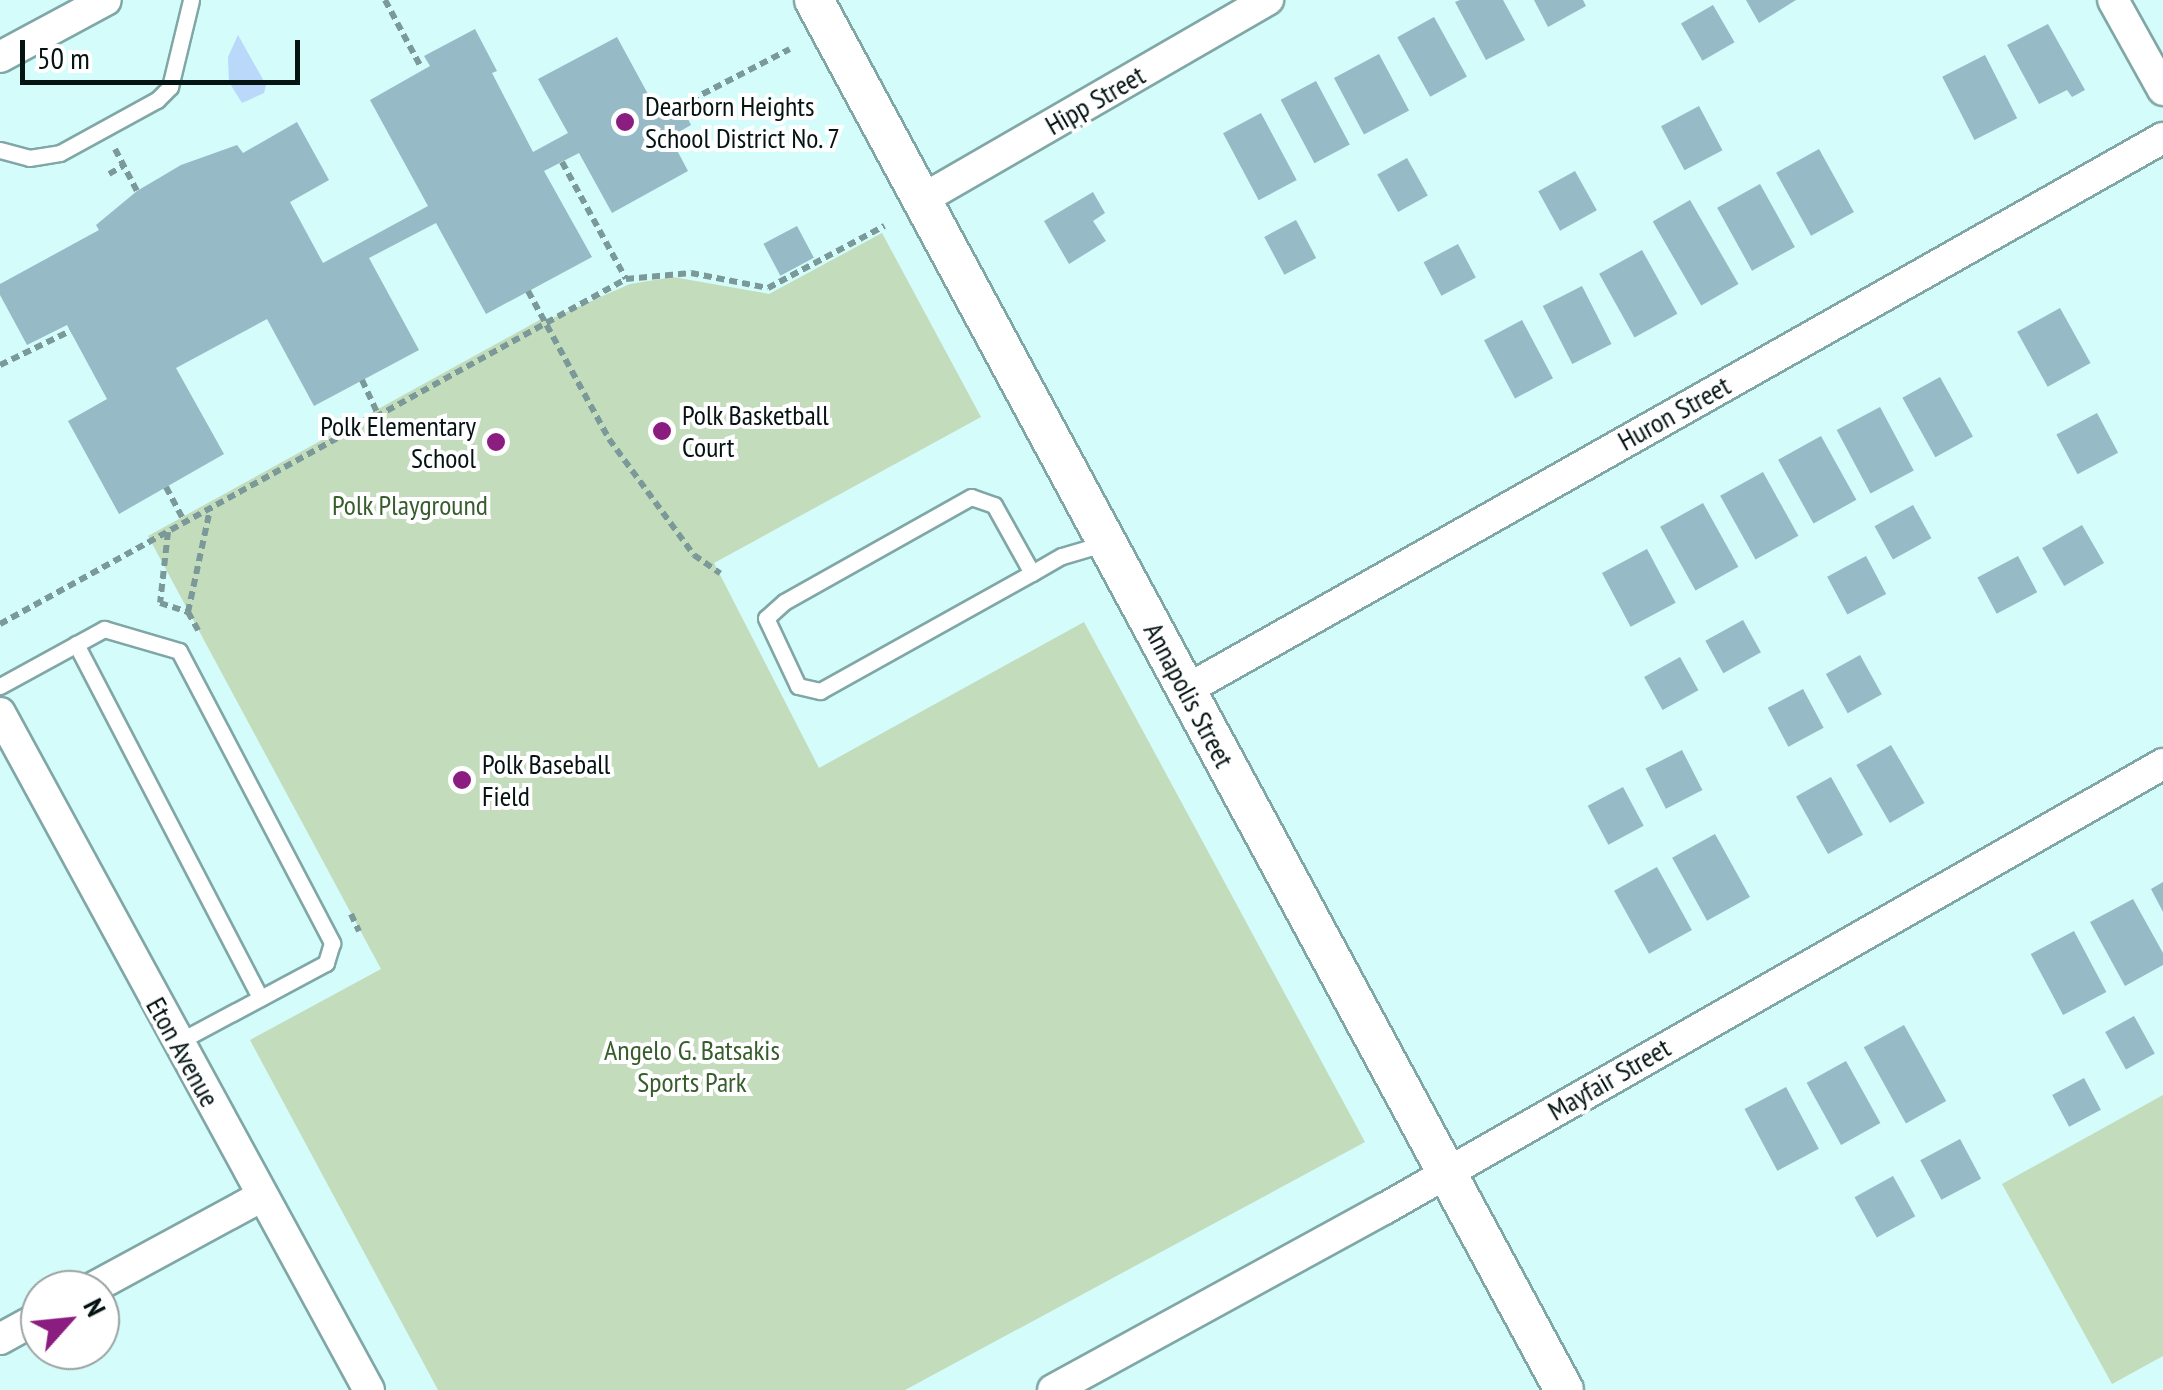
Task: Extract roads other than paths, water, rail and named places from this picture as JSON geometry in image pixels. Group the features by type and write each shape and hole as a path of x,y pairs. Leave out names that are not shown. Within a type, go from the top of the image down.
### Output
{"street":[{"path":"0,58 106,0"},
{"name":"Annapolis Street","path":"814,0 1564,1390"},
{"name":"Hipp Street","path":"921,200 1268,0"},
{"path":"2113,0 2163,90"},
{"name":"Huron Street","path":"1186,690 2163,138"},
{"name":"Eton Avenue","path":"0,713 368,1390"},
{"name":"Mayfair Street","path":"1052,1390 1446,1172 2163,764"},
{"path":"120,1274 262,1196"}],"lane":[{"path":"0,150 29,158 60,153 157,100 170,87 191,0"},
{"path":"1032,573 994,505 971,497 784,602 766,618 798,686 820,691 1032,573 1062,556 1106,543"},
{"path":"0,686 104,629 178,651 332,943 326,963 178,1042"},
{"path":"76,644 260,998"}],"water":[{"path":"238,35 266,85 264,93 242,103 229,82 228,57"}],"place":[{"name":"Dearborn Heights School District No. 7","path":"625,122"},
{"name":"Polk Basketball Court","path":"662,431"},
{"name":"Polk Elementary School","path":"496,442"},
{"name":"Polk Baseball Field","path":"462,780"}],"park label":[{"name":"Polk Playground","path":"410,505"},
{"name":"Angelo G. Batsakis Sports Park","path":"692,1066"}]}
